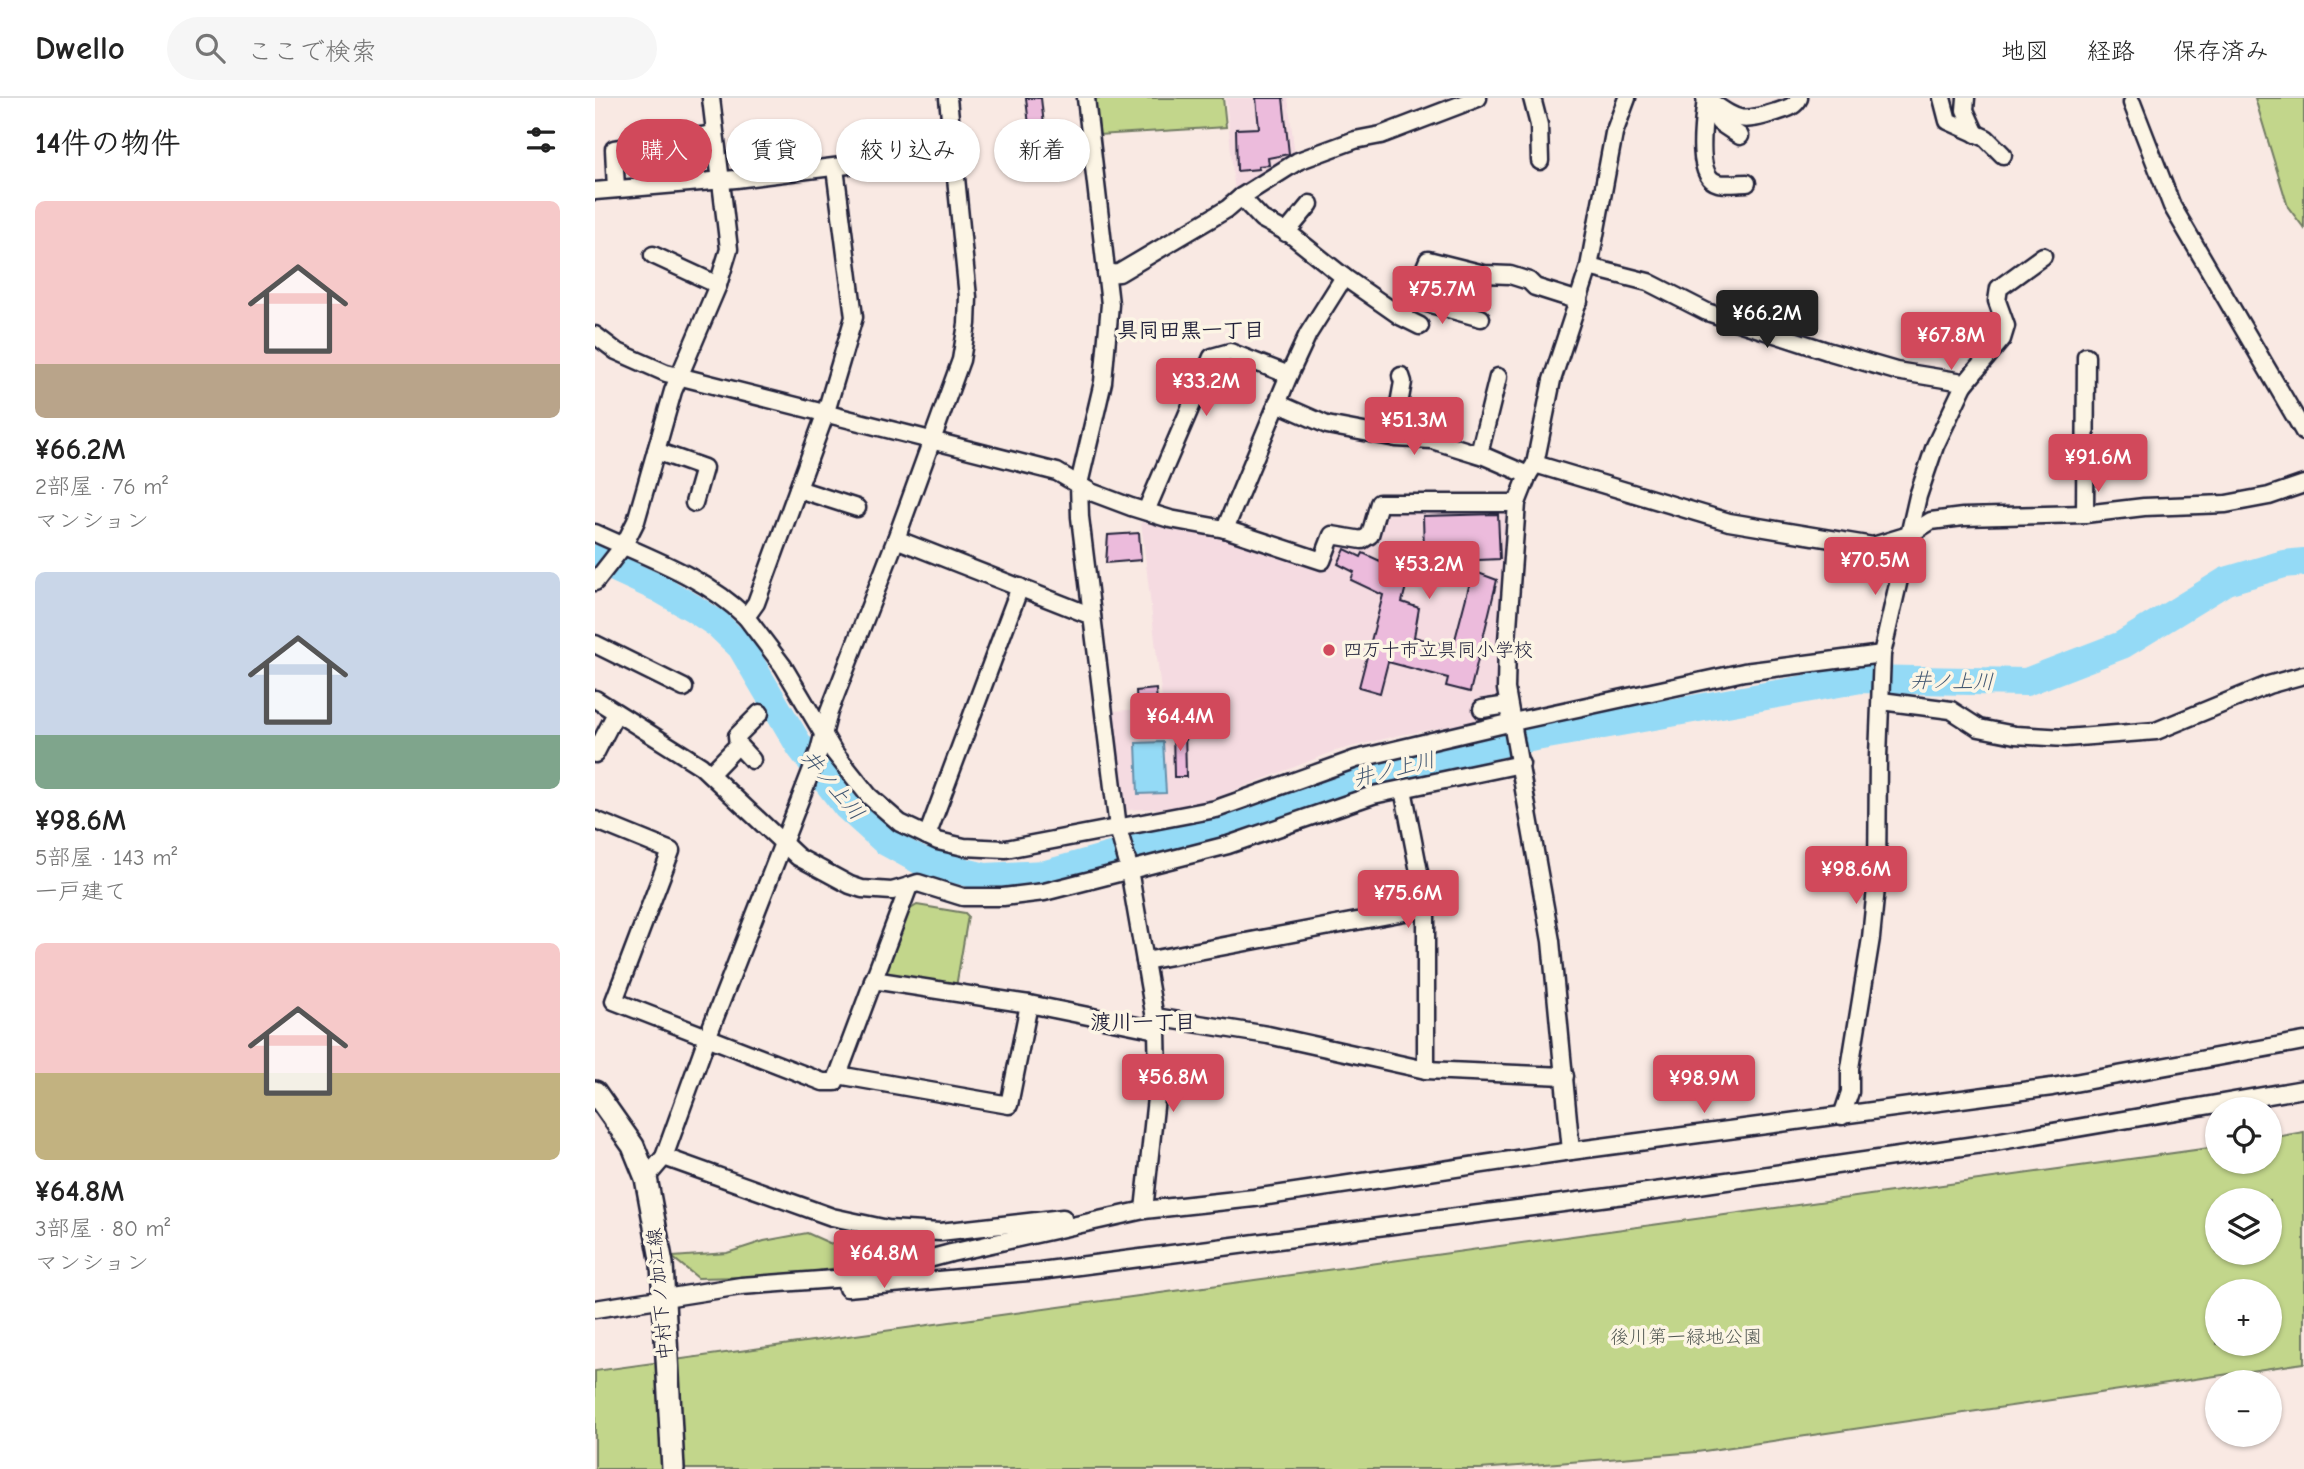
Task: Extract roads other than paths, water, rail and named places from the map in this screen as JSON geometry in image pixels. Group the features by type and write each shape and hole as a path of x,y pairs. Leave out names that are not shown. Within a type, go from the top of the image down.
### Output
{"main road":[{"name":"中村下ノ加江線","path":"595,1092 633,1146 646,1178 661,1264 673,1469"}],"street":[{"path":"596,581 636,521 673,391 718,285 729,249 711,98"},
{"path":"948,98 950,119"},
{"path":"1086,98 1110,304 1103,382 1079,484 1092,616 1119,831 1156,1024 1158,1079 1144,1210"},
{"path":"1106,274 1119,273 1194,230 1298,161 1381,135 1478,98"},
{"path":"1532,98 1539,125 1540,161"},
{"path":"1571,1151 1551,941 1514,724 1508,705 1507,640 1517,503 1531,470 1552,380 1589,267 1614,133 1627,98"},
{"path":"1706,98 1736,118 1749,120 1791,107 1799,98"},
{"path":"1706,98 1719,122 1740,136"},
{"path":"1706,98 1702,149 1704,166 1711,179 1719,183 1747,183"},
{"path":"1942,98 1948,121 1986,138 2003,155"},
{"path":"1966,98 1965,110 1976,134"},
{"path":"2132,103 2172,206 2304,432"},
{"path":"617,189 614,149 715,134"},
{"path":"595,191 835,168 854,317 825,415 756,603 746,617"},
{"path":"646,1178 664,1157 707,1038 819,751 829,712 961,360 968,297 957,182"},
{"path":"1241,197 1262,219 1286,233 1400,316 1420,326"},
{"path":"1286,233 1310,204"},
{"path":"653,255 718,285"},
{"path":"1842,1116 1850,1091 1850,1068 1875,902 1882,659 1909,535 1935,446 1964,385 2002,339 2005,326 1997,301 1999,288 2043,257"},
{"path":"1400,316 1412,299 1428,260 1484,274 1510,275 1529,281 1535,287 1579,301"},
{"path":"1589,267 1648,282 1707,312 1827,351 1896,371 1957,381 1964,385"},
{"path":"1225,529 1289,375 1301,334 1344,277"},
{"path":"1412,299 1481,318"},
{"path":"595,335 616,351 639,363 681,377 1057,472 1091,492 1170,519 1225,529 1322,561 1332,536 1362,540 1370,535 1379,503 1517,503"},
{"path":"1146,510 1212,357 1230,352 1289,375"},
{"path":"2085,514 2086,356"},
{"path":"1393,436 1403,382 1401,376"},
{"path":"1479,454 1498,377"},
{"path":"1277,403 1327,425 1431,440 1531,470 1729,522 1873,546 1909,535 1931,521 1963,517 2085,514 2144,507 2226,505 2269,496 2304,484"},
{"path":"656,451 704,468 694,503"},
{"path":"798,489 857,508"},
{"path":"595,533 619,550 694,579 735,606 776,656 834,752 869,796 899,823 927,836 964,847 1006,849 1119,831 1216,809 1356,759 1744,673 1882,659"},
{"path":"896,539 1092,616"},
{"path":"927,836 1020,587"},
{"path":"595,644 684,688"},
{"path":"1882,695 1951,710 1979,728 2015,735 2065,738 2156,731 2268,685 2304,675"},
{"path":"595,698 710,774 798,857 850,885 875,892 892,891 918,883 963,897 1003,897 1044,892 1128,868 1228,845 1373,795 1520,759"},
{"path":"1482,709 1508,705"},
{"path":"595,754 616,713"},
{"path":"753,760 738,745 737,736 760,713"},
{"path":"710,774 738,745"},
{"path":"1403,789 1426,908 1426,1070"},
{"path":"595,820 671,851 614,1001 823,1082 835,1082 909,886"},
{"path":"1145,961 1426,908"},
{"path":"873,980 1156,1024 1268,1035 1426,1070 1565,1076"},
{"path":"838,1075 1009,1105 1028,1004"},
{"path":"595,1309 741,1286 861,1276 1144,1210 1254,1198 1571,1151 2052,1087 2304,1041"},
{"path":"822,1280 837,1289 1054,1269 1678,1188 2002,1141 2304,1089"},
{"path":"664,1157 832,1217 888,1230 940,1232 1070,1217 1093,1221"}],"water":[{"path":"1163,742 1166,793 1138,794 1136,743"}],"waterway":[{"name":"井ノ上川","path":"595,559 660,589 693,608 717,624 741,647 800,747 846,806 886,842 919,860 985,877 1046,874 1161,842 1364,775 1497,744 1861,679 2026,682 2122,645 2226,581 2284,564 2304,562"}],"place":[{"name":"四万十市立具同小学校","path":"1329,650"}],"district":[{"name":"具同田黒一丁目","path":"1191,330"},
{"name":"渡川一丁目","path":"1143,1022"}],"park label":[{"name":"後川第一緑地公園","path":"1686,1337"}]}
